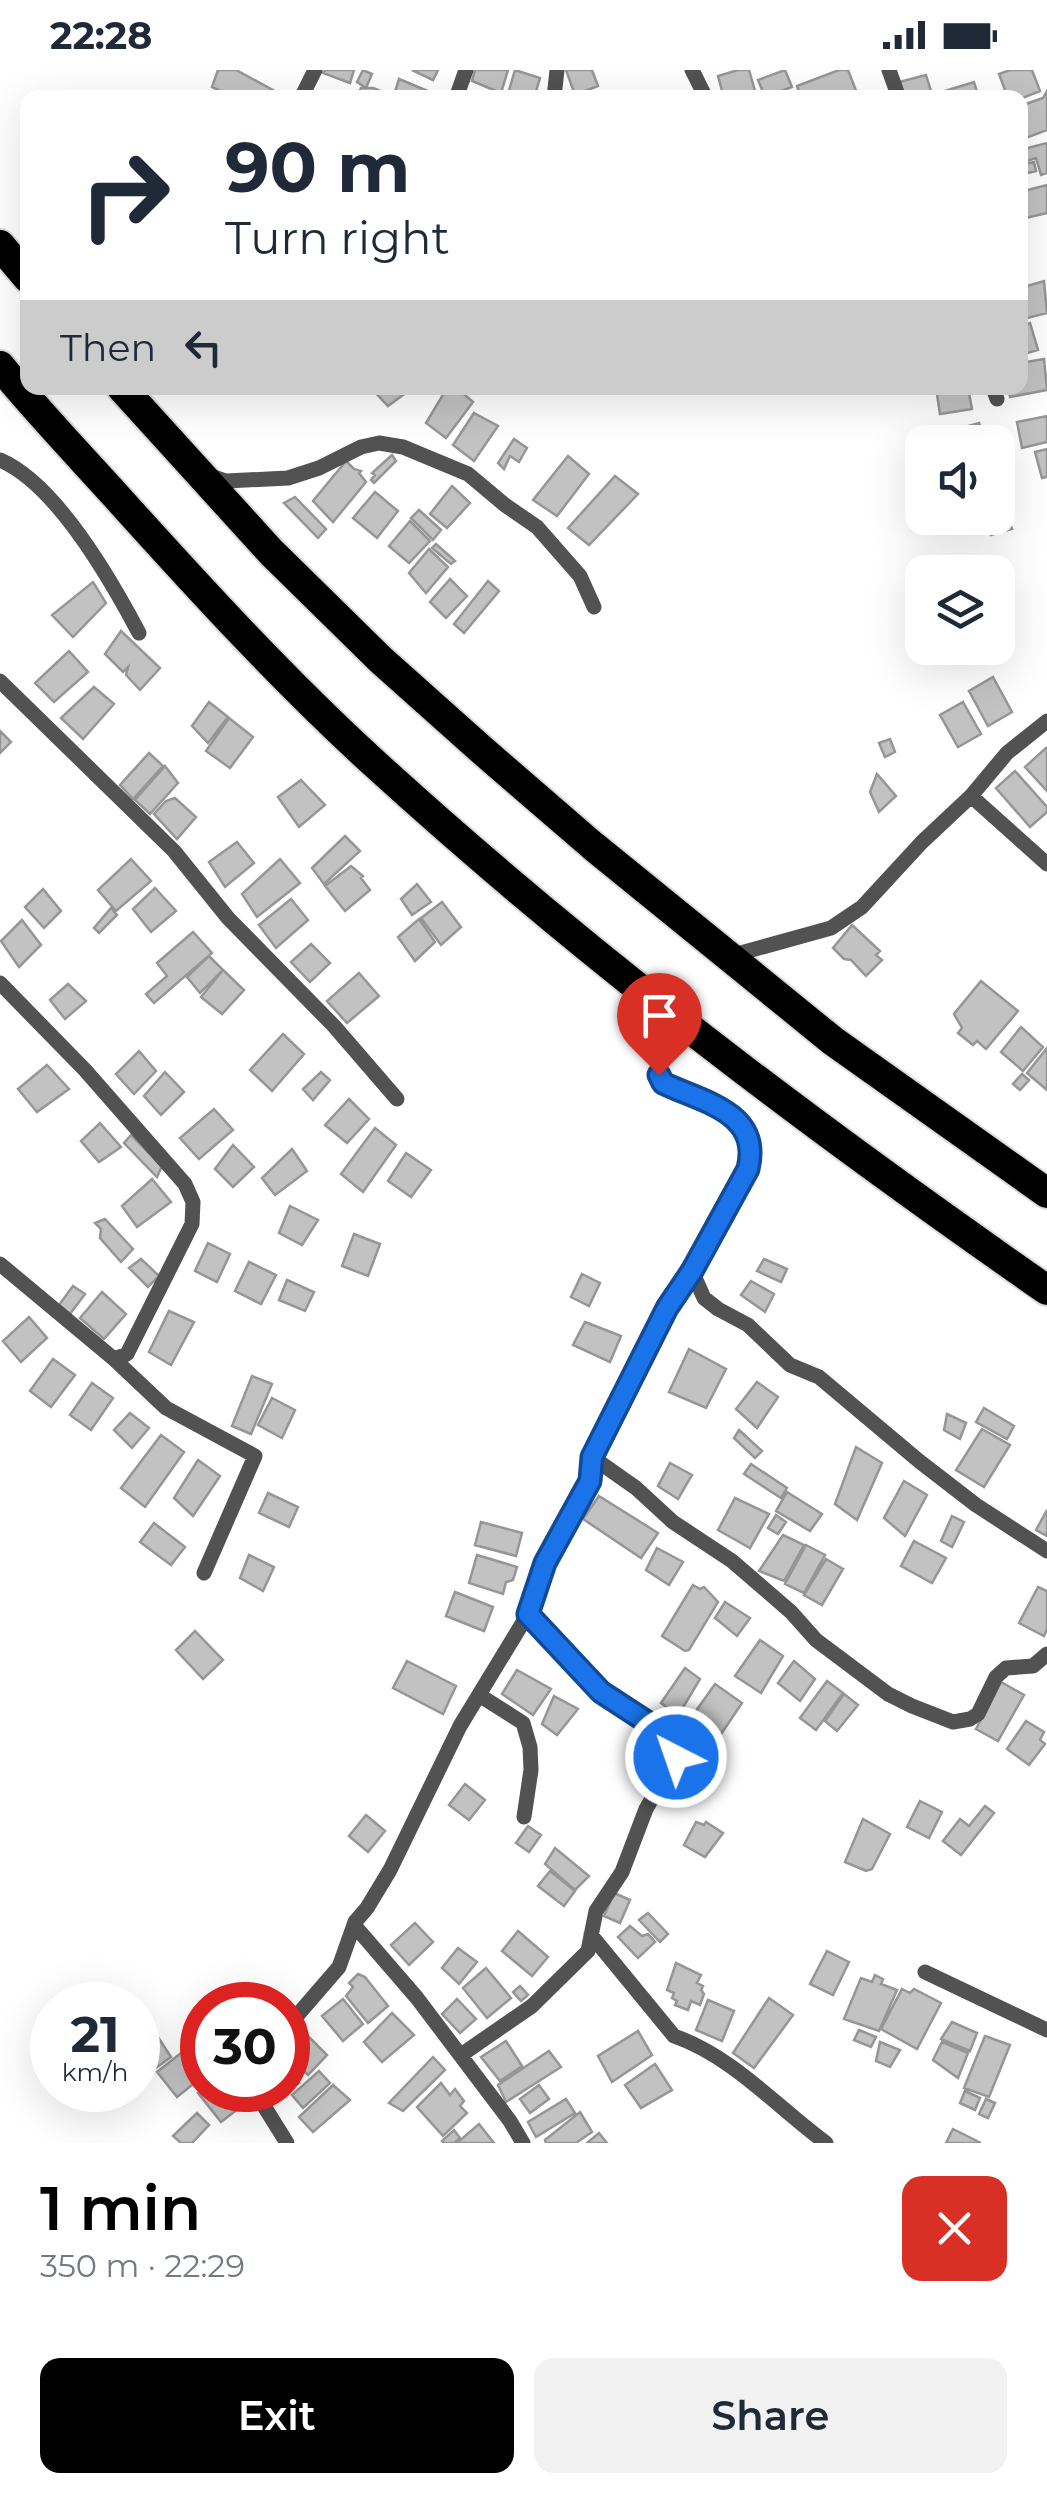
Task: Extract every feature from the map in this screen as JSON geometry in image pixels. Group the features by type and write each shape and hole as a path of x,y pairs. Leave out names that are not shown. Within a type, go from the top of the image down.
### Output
{"highway":[{"path":"0,244 20,268"},
{"path":"33,395 204,592 371,760 564,926 811,1123 1047,1290"},
{"path":"128,395 271,552 381,660 592,846 833,1041 1047,1193"}],"street":[{"path":"198,471 226,480 288,478 379,443 432,457 468,474 537,527 580,576 594,607"},
{"path":"0,460 28,478 64,515 115,587 139,634"},
{"path":"228,504 252,482"},
{"path":"0,681 174,851 228,918 334,1026 397,1099"},
{"path":"730,956 831,928 862,907 1008,753 1047,721"},
{"path":"971,796 1047,864"},
{"path":"0,982 85,1070 185,1184 193,1202 192,1224 176,1258 127,1354 114,1359"},
{"path":"310,2001 339,1967 354,1925 390,1870 436,1770 528,1614 545,1563 590,1481 592,1457 667,1308 748,1169 750,1146 743,1128 714,1104 660,1079 658,1062 685,1023"},
{"path":"0,1264 166,1408 255,1456 204,1573"},
{"path":"692,1271 704,1298 748,1325 790,1365 819,1377 962,1494 1047,1551"},
{"path":"592,1457 673,1522 732,1561 791,1612 816,1640 888,1694 912,1706 953,1722 970,1720 978,1714 996,1677 1006,1668 1034,1666 1047,1654"},
{"path":"461,2056 532,2006 588,1951 596,1911 622,1872 646,1808 676,1757 677,1748 670,1737 581,1674 528,1614"},
{"path":"480,1694 523,1723 531,1770 524,1817"},
{"path":"354,1925 417,1998 523,2143"},
{"path":"591,1935 674,2036 692,2042 743,2077 826,2143"},
{"path":"925,1972 1047,2030"},
{"path":"268,2112 287,2143"}],"building":[{"path":"218,70 236,70 273,90 218,90 212,87"},
{"path":"354,70 350,83 323,73"},
{"path":"363,70 372,74 366,88 357,82"},
{"path":"412,70 438,70 433,80"},
{"path":"475,70 508,70 502,90 472,81"},
{"path":"515,70 540,78 536,90 509,90"},
{"path":"566,70 592,70 598,86 573,90"},
{"path":"749,70 755,90 722,90 718,76"},
{"path":"785,70 792,87 762,90 758,80"},
{"path":"848,70 856,90 798,90 797,86"},
{"path":"1032,70 1040,91 1028,96 1028,90 1005,90 999,74"},
{"path":"926,75 931,90 902,90 899,82"},
{"path":"399,79 425,90 396,90"},
{"path":"974,82 976,90 948,90"},
{"path":"1047,91 1047,130 1028,137 1028,103 1043,98"},
{"path":"1047,143 1047,173 1041,175 1036,158 1028,160 1028,148"},
{"path":"1034,162 1036,171 1028,173 1028,163"},
{"path":"1047,185 1047,213 1028,218 1028,190"},
{"path":"1044,281 1047,313 1028,318 1028,286"},
{"path":"1028,324 1038,350 1028,353"},
{"path":"1044,359 1047,390 1028,394 1028,362"},
{"path":"378,395 403,395 388,406"},
{"path":"443,395 465,395 473,402 446,438 426,423"},
{"path":"937,395 969,395 972,409 940,414"},
{"path":"474,413 498,426 474,461 453,445"},
{"path":"1047,416 1047,442 1022,448 1017,422"},
{"path":"514,439 527,448 519,462 510,456 504,469 498,463"},
{"path":"1047,449 1047,477 1042,478 1035,452"},
{"path":"392,455 396,461 374,483 372,473"},
{"path":"568,456 589,474 557,516 533,500"},
{"path":"346,461 361,471 366,482 333,522 313,501"},
{"path":"615,476 638,494 589,545 568,528"},
{"path":"452,486 470,503 447,528 430,514"},
{"path":"375,492 398,511 377,538 353,518"},
{"path":"295,497 326,529 318,538 284,503"},
{"path":"419,510 441,530 433,540 411,518"},
{"path":"410,521 430,541 409,563 389,546"},
{"path":"436,544 455,561 451,564 432,548"},
{"path":"429,549 448,567 426,593 409,573"},
{"path":"450,579 467,596 446,618 430,602"},
{"path":"488,581 499,591 464,633 454,624"},
{"path":"93,582 106,603 73,637 52,615"},
{"path":"121,631 160,668 140,690 126,675 128,667 123,672 105,654"},
{"path":"69,651 88,672 54,702 35,683"},
{"path":"993,677 1012,712 988,726 969,691"},
{"path":"94,687 114,704 83,739 61,718"},
{"path":"209,702 228,717 208,743 192,726"},
{"path":"963,702 981,734 958,747 940,715"},
{"path":"229,718 253,737 230,768 206,751"},
{"path":"0,731 11,742 0,753"},
{"path":"890,739 895,752 885,757 879,743"},
{"path":"1047,749 1047,791 1025,767"},
{"path":"149,753 163,766 133,799 120,785"},
{"path":"165,766 178,783 150,814 135,800"},
{"path":"1015,771 1047,807 1047,812 1030,827 996,788"},
{"path":"877,774 896,796 879,812 870,792"},
{"path":"301,780 325,805 299,827 278,797"},
{"path":"175,798 196,817 177,839 154,814 166,801"},
{"path":"345,836 360,851 324,884 312,868"},
{"path":"237,842 254,863 225,887 209,862"},
{"path":"131,859 151,881 116,911 98,890"},
{"path":"280,859 300,883 257,917 242,894"},
{"path":"351,866 363,876 370,890 345,911 325,886"},
{"path":"417,884 431,902 412,915 401,899"},
{"path":"155,888 176,911 151,932 133,909"},
{"path":"43,889 61,911 44,928 25,907"},
{"path":"291,899 308,920 276,948 259,925"},
{"path":"442,902 461,927 441,945 421,918"},
{"path":"111,908 117,915 99,933 94,928"},
{"path":"419,919 435,942 415,961 398,937"},
{"path":"22,920 41,945 19,967 1,941"},
{"path":"852,925 880,951 876,955 882,960 866,976 833,948"},
{"path":"193,932 212,953 154,1003 146,994 167,976 157,963"},
{"path":"311,944 330,963 310,982 291,962"},
{"path":"209,956 223,970 200,993 187,977"},
{"path":"223,970 244,990 222,1014 201,997"},
{"path":"359,973 379,996 347,1023 327,1001"},
{"path":"981,981 1018,1011 986,1049 958,1033 962,1028 954,1014"},
{"path":"68,984 86,1001 65,1019 50,1000"},
{"path":"1021,1027 1043,1047 1023,1071 1001,1052"},
{"path":"283,1034 304,1054 272,1091 250,1070"},
{"path":"1047,1048 1047,1090 1027,1073"},
{"path":"139,1051 156,1071 134,1094 116,1074"},
{"path":"47,1065 69,1089 37,1112 18,1089"},
{"path":"165,1072 184,1092 161,1115 144,1096"},
{"path":"321,1072 330,1080 313,1100 303,1089"},
{"path":"1022,1074 1029,1080 1020,1090 1013,1084"},
{"path":"349,1099 369,1119 347,1143 325,1125"},
{"path":"214,1109 233,1130 199,1159 180,1138"},
{"path":"100,1123 121,1147 99,1162 81,1141"},
{"path":"375,1128 396,1145 363,1192 341,1174"},
{"path":"131,1135 162,1166 157,1177 124,1143"},
{"path":"233,1145 254,1167 233,1187 215,1169"},
{"path":"292,1149 307,1171 275,1195 262,1178"},
{"path":"406,1153 431,1170 411,1197 388,1181"},
{"path":"152,1179 171,1202 137,1227 122,1206"},
{"path":"290,1206 318,1220 302,1245 279,1233"},
{"path":"105,1219 133,1249 121,1262 100,1238 101,1229 95,1223"},
{"path":"354,1234 380,1244 368,1276 342,1266"},
{"path":"208,1243 230,1254 217,1282 195,1271"},
{"path":"141,1259 159,1276 148,1287 129,1268"},
{"path":"764,1259 787,1269 781,1282 757,1271"},
{"path":"249,1262 276,1275 261,1304 235,1291"},
{"path":"582,1274 600,1283 589,1306 571,1297"},
{"path":"287,1280 314,1292 305,1311 279,1300"},
{"path":"751,1281 774,1294 765,1312 741,1295"},
{"path":"73,1286 85,1294 70,1314 59,1305"},
{"path":"102,1292 126,1314 104,1339 80,1318"},
{"path":"169,1311 194,1322 171,1365 149,1352"},
{"path":"29,1317 47,1338 21,1362 3,1341"},
{"path":"585,1322 621,1336 610,1362 573,1345"},
{"path":"689,1349 726,1369 706,1408 669,1392"},
{"path":"53,1359 75,1375 51,1407 30,1391"},
{"path":"252,1376 272,1384 251,1434 232,1426"},
{"path":"757,1382 778,1397 757,1428 736,1409"},
{"path":"92,1383 113,1398 91,1430 70,1415"},
{"path":"272,1398 295,1410 282,1438 258,1425"},
{"path":"984,1408 1014,1426 1007,1439 976,1422"},
{"path":"130,1413 149,1428 132,1448 114,1430"},
{"path":"947,1414 966,1423 960,1439 944,1430"},
{"path":"982,1429 1010,1445 984,1487 956,1470"},
{"path":"739,1430 762,1451 755,1458 734,1438"},
{"path":"161,1435 184,1452 145,1507 121,1488"},
{"path":"856,1447 882,1463 857,1520 835,1504"},
{"path":"198,1460 220,1476 193,1516 174,1498"},
{"path":"670,1463 692,1475 678,1499 658,1486"},
{"path":"751,1464 787,1488 781,1498 744,1474"},
{"path":"904,1481 927,1495 905,1536 884,1518"},
{"path":"787,1492 822,1514 810,1531 776,1511"},
{"path":"268,1493 298,1507 289,1527 259,1513"},
{"path":"599,1496 658,1533 641,1558 583,1519"},
{"path":"735,1498 769,1514 750,1548 718,1530"},
{"path":"1047,1510 1047,1536 1036,1530"},
{"path":"776,1515 786,1522 778,1534 768,1528"},
{"path":"952,1516 964,1522 952,1547 941,1541"},
{"path":"481,1522 522,1533 516,1556 475,1545"},
{"path":"154,1523 185,1547 171,1565 140,1542"},
{"path":"783,1535 804,1545 784,1581 759,1571"},
{"path":"914,1541 946,1558 932,1583 901,1566"},
{"path":"806,1545 825,1555 804,1593 785,1584"},
{"path":"657,1548 683,1562 669,1585 646,1570"},
{"path":"249,1555 274,1567 263,1591 240,1578"},
{"path":"477,1555 517,1567 503,1594 469,1583"},
{"path":"826,1559 843,1569 822,1605 804,1595"},
{"path":"693,1585 704,1587 718,1602 685,1651 662,1636"},
{"path":"1038,1587 1047,1591 1044,1636 1019,1623"},
{"path":"455,1592 493,1607 484,1631 446,1616"},
{"path":"725,1602 750,1618 737,1636 715,1618"},
{"path":"195,1631 223,1660 203,1679 176,1650"},
{"path":"760,1640 783,1656 761,1693 735,1676"},
{"path":"407,1661 456,1686 443,1714 393,1688"},
{"path":"794,1661 815,1679 800,1701 778,1683"},
{"path":"685,1668 700,1679 678,1716 661,1703"},
{"path":"517,1670 551,1689 533,1715 502,1694"},
{"path":"827,1681 843,1693 816,1730 800,1718"},
{"path":"1001,1682 1024,1695 998,1741 976,1729"},
{"path":"715,1684 742,1703 707,1755 679,1735"},
{"path":"844,1694 858,1705 837,1731 825,1721"},
{"path":"554,1696 578,1709 557,1735 542,1724"},
{"path":"1026,1721 1044,1732 1040,1740 1045,1744 1029,1765 1007,1749"},
{"path":"465,1784 485,1800 469,1820 449,1805"},
{"path":"920,1801 942,1812 929,1838 907,1827"},
{"path":"985,1806 994,1813 961,1855 943,1841 960,1819 969,1826"},
{"path":"366,1815 385,1831 368,1852 349,1836"},
{"path":"863,1819 890,1834 872,1869 866,1871 845,1862"},
{"path":"696,1822 706,1822 723,1833 705,1857 684,1845"},
{"path":"528,1826 541,1835 529,1852 516,1843"},
{"path":"555,1848 589,1876 575,1890 545,1864"},
{"path":"550,1871 575,1891 564,1906 538,1886"},
{"path":"614,1893 630,1900 620,1923 604,1916"},
{"path":"648,1913 668,1934 660,1942 639,1920"},
{"path":"415,1923 433,1942 409,1965 391,1945"},
{"path":"630,1926 655,1942 638,1958 618,1937"},
{"path":"518,1931 548,1957 532,1976 502,1951"},
{"path":"458,1948 477,1962 459,1984 442,1968"},
{"path":"827,1951 849,1962 833,1995 810,1984"},
{"path":"676,1963 701,1975 697,1983 703,1986 700,2005 691,2001 688,2010 675,2005 674,1993 667,1990"},
{"path":"486,1968 511,1998 487,2018 463,1988"},
{"path":"358,1974 365,1977 388,2006 368,2023 346,1996 353,1987 349,1983"},
{"path":"875,1975 883,1979 881,1984 897,1990 879,2031 844,2019 861,1978 872,1982"},
{"path":"520,1986 528,1995 521,2001 513,1992"},
{"path":"902,1989 910,1993 914,1989 941,2003 917,2049 881,2029"},
{"path":"769,1998 793,2015 754,2068 733,2053"},
{"path":"343,1999 363,2024 343,2041 322,2016"},
{"path":"457,1999 476,2019 460,2033 442,2014"},
{"path":"708,2000 734,2011 722,2041 696,2030"},
{"path":"392,2013 414,2035 382,2062 364,2042"},
{"path":"952,2022 977,2033 970,2051 941,2039"},
{"path":"859,2030 876,2037 871,2047 854,2040"},
{"path":"638,2031 652,2055 612,2082 598,2056"},
{"path":"985,2036 1010,2045 989,2097 964,2088"},
{"path":"310,2038 327,2055 310,2073"},
{"path":"160,2040 171,2057 160,2065"},
{"path":"506,2041 522,2066 500,2081 481,2057"},
{"path":"880,2042 900,2050 890,2067 876,2061"},
{"path":"942,2042 968,2053 958,2078 933,2060"},
{"path":"549,2051 561,2067 506,2102 498,2085"},
{"path":"180,2054 177,2097 160,2076 160,2070"},
{"path":"433,2057 445,2070 403,2111 389,2103"},
{"path":"655,2064 672,2090 641,2108 625,2085"},
{"path":"319,2071 330,2083 310,2102 310,2079"},
{"path":"441,2083 450,2095 455,2089 464,2101 460,2106 467,2113 443,2136 417,2107"},
{"path":"333,2085 350,2100 313,2132 299,2117 310,2112 310,2107"},
{"path":"539,2085 549,2099 530,2113 520,2099"},
{"path":"965,2091 980,2098 975,2110 960,2103"},
{"path":"566,2099 575,2113 536,2137 528,2122"},
{"path":"986,2099 995,2103 988,2118 979,2114"},
{"path":"213,2112 234,2112 221,2122"},
{"path":"580,2112 592,2132 576,2143 546,2143 545,2140"},
{"path":"197,2113 209,2125 192,2143 181,2143 173,2136"},
{"path":"479,2124 494,2143 457,2143"},
{"path":"953,2129 981,2143 946,2143"},
{"path":"454,2130 460,2138 444,2143 442,2141"},
{"path":"599,2133 607,2143 587,2143"}],"route":[{"path":"659,1075 663,1083 714,1104 743,1128 750,1146 748,1169 644,1350 592,1457 590,1481 580,1503 545,1563 528,1614 601,1692 670,1737 677,1748 676,1757"}]}
